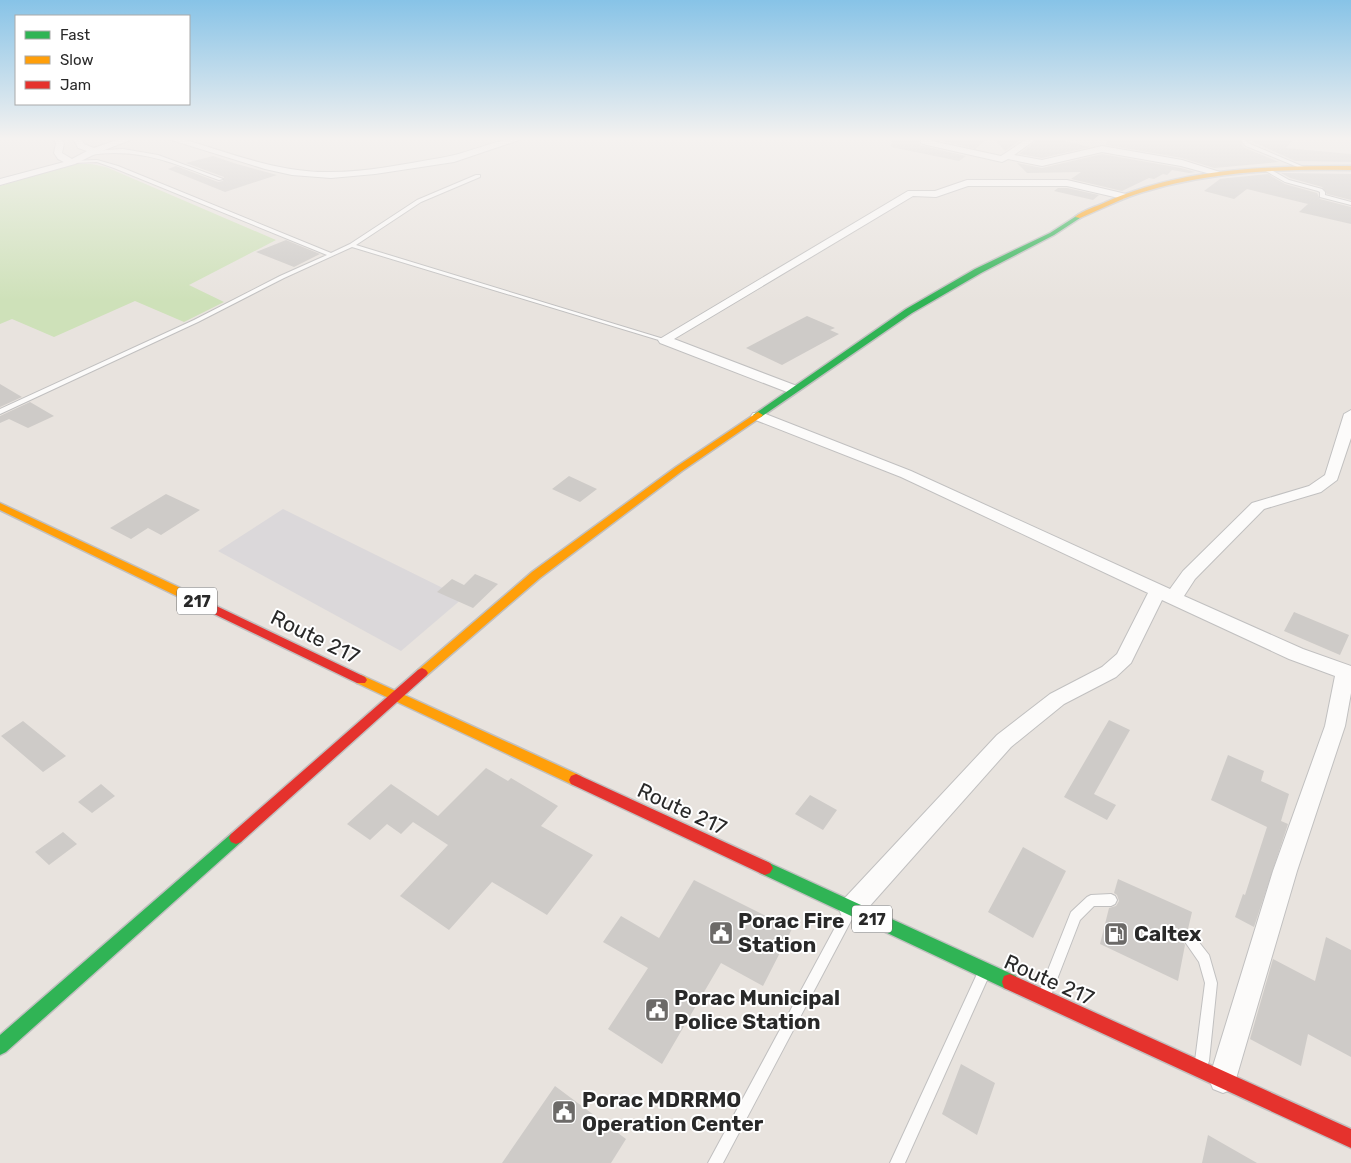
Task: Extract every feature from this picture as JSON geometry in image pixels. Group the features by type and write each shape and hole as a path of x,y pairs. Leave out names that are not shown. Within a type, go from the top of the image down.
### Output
{"street":[{"path":"664,340 911,193 936,194 940,192"},
{"path":"1110,192 1124,196"},
{"path":"0,1046 130,933 395,696 536,575 678,469 758,416 792,390 945,289 1052,234 1078,217 1135,192"},
{"path":"664,340 792,390"},
{"path":"852,909 1004,741 1057,698 1109,672 1124,658 1166,595 1189,575 1258,506 1315,489 1332,477 1351,414"},
{"path":"758,416 906,474 1288,651 1348,673 1335,726 1285,872 1223,1079"},
{"name":"Route 217","path":"0,506 395,696 1043,998 1202,1069 1351,1139"}],"lane":[{"path":"178,192 330,254"},
{"path":"0,412 196,321 330,254 352,245 419,201 440,192"},
{"path":"1323,192 1322,196 1351,204"},
{"path":"352,245 664,340"},
{"path":"1043,998 1075,916 1091,901 1111,900"},
{"path":"714,1163 852,909"},
{"path":"1187,936 1205,959 1211,983 1202,1069"},
{"path":"897,1163 986,971"}],"shaded area":[{"path":"283,509 463,598 401,651 218,551"}],"green space":[{"path":"0,192 165,192 276,240 189,285 224,302 184,322 135,301 54,337 12,319 0,324"}],"building":[{"path":"1060,192 1087,192 1099,195 1093,200"},
{"path":"1209,192 1243,192 1234,199"},
{"path":"1260,192 1317,193 1320,199 1351,207 1351,224 1299,212 1308,204"},
{"path":"1326,192 1351,192 1351,200"},
{"path":"286,240 320,254 294,267 256,252"},
{"path":"807,316 835,328 830,330 839,334 782,365 746,348"},
{"path":"0,384 22,397 0,407"},
{"path":"30,402 54,416 28,428 9,419 0,423 0,416"},
{"path":"569,476 597,489 580,502 552,489"},
{"path":"166,494 200,510 161,535 148,528 131,539 110,528"},
{"path":"475,574 498,584 473,608 437,592 452,579 464,585"},
{"path":"1294,612 1349,635 1340,655 1284,631"},
{"path":"1109,720 1130,730 1094,794 1116,805 1107,820 1064,797"},
{"path":"23,721 66,756 43,772 1,736"},
{"path":"1228,755 1264,771 1261,781 1289,794 1281,821 1288,824 1254,927 1235,917 1243,894 1245,895 1267,827 1211,800"},
{"path":"486,768 508,781 511,778 558,806 541,826 593,855 547,915 492,882 449,930 400,896 448,845 413,822 401,834 387,824 370,840 347,824 391,784 438,816"},
{"path":"101,784 115,796 92,813 78,802"},
{"path":"810,795 837,810 823,830 795,814"},
{"path":"63,832 77,844 49,865 35,852"},
{"path":"1023,847 1066,871 1033,938 988,912"},
{"path":"1118,879 1192,912 1188,929 1182,930 1179,935 1185,945 1178,981 1100,944 1109,908 1116,906 1119,901 1114,893"},
{"path":"694,880 792,929 763,986 721,963 662,1064 608,1029 648,968 603,942 621,916 659,938"},
{"path":"1326,937 1351,950 1351,1057 1308,1034 1301,1066 1250,1039 1273,959 1315,981"},
{"path":"961,1064 995,1083 977,1135 942,1114"},
{"name":"Porac MDRRMO Operation Center","path":"555,1086 626,1139 611,1163 502,1163"},
{"path":"1208,1135 1257,1163 1202,1163"}],"traffic: fast":[{"path":"758,415 909,311 978,271 1052,234 1078,217"},
{"path":"0,1046 236,838"},
{"path":"765,868 1010,982"}],"traffic: slow":[{"path":"1078,217 1136,192"},
{"path":"422,673 536,575 679,469 758,415"},
{"path":"0,506 185,595"},
{"path":"361,680 576,780"}],"traffic: jam":[{"path":"185,595 361,680"},
{"path":"236,838 422,673"},
{"path":"576,780 765,868"},
{"path":"1010,982 1351,1139"}],"place":[{"name":"Porac Fire Station","path":"721,933"},
{"name":"Caltex","path":"1116,934"},
{"name":"Porac Municipal Police Station","path":"657,1010"},
{"name":"Porac MDRRMO Operation Center","path":"564,1112"}]}
